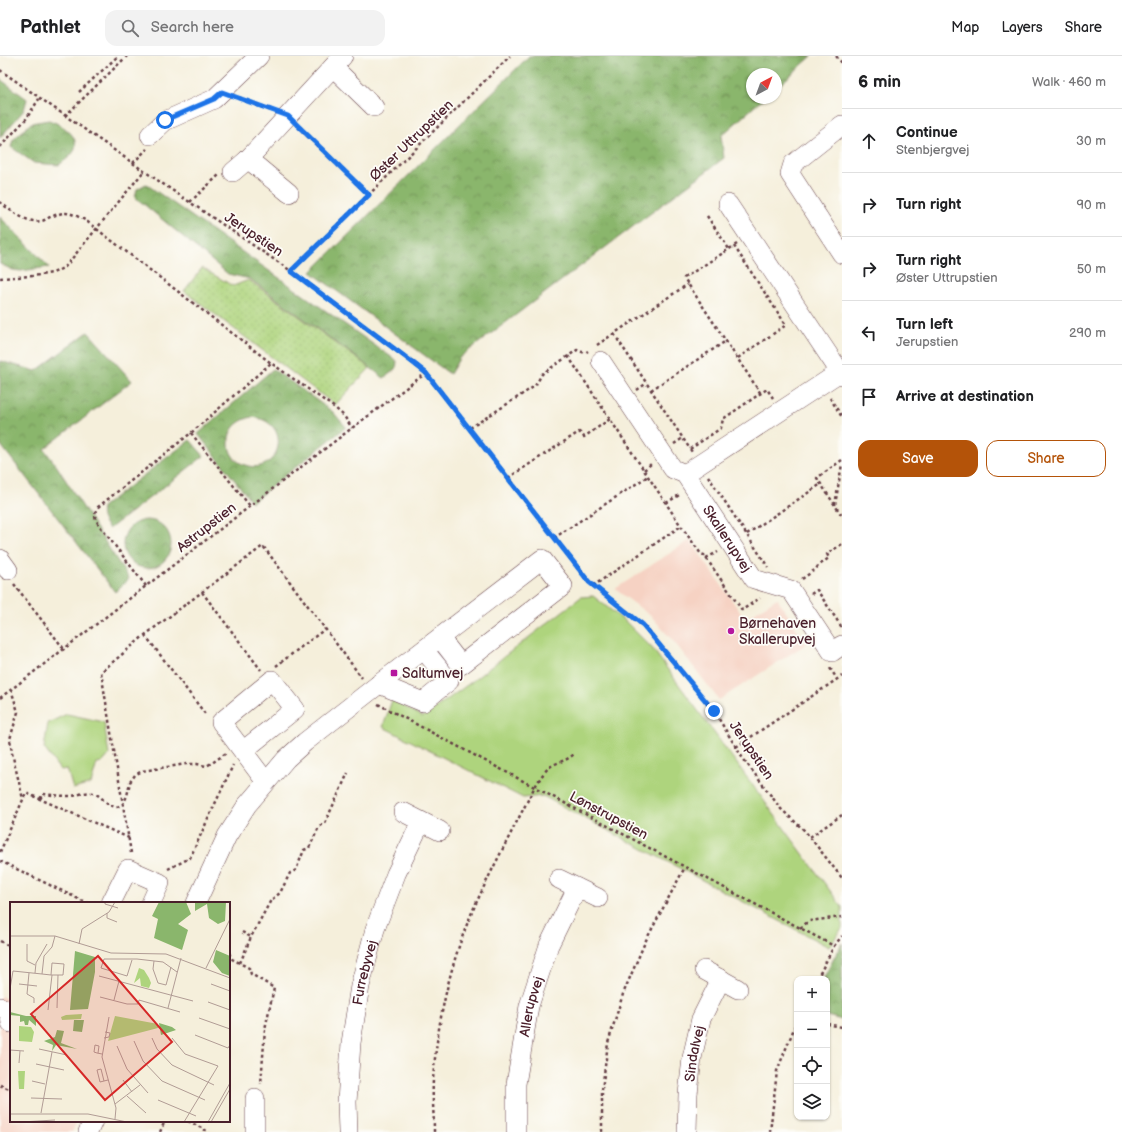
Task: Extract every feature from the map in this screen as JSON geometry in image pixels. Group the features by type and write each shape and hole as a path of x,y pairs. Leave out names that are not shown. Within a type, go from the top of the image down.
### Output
{"street":[{"path":"150,135 165,120 214,99 259,56"},
{"path":"233,172 248,159 338,61 374,107"},
{"path":"842,125 793,164 790,174 842,254"},
{"path":"248,159 289,193"},
{"path":"693,469 820,385 841,374 728,204"},
{"name":"Skallerupvej","path":"601,361 673,469 693,469 754,579 791,590 832,652 842,645"},
{"path":"196,902 227,836 247,805 286,759 305,742 542,559 563,586 461,665 440,638"},
{"path":"371,690 423,702 449,681 424,650"},
{"path":"240,748 295,709 272,680 267,678 220,722 266,782"},
{"path":"403,812 440,831"},
{"name":"Furrebyvej","path":"348,1132 351,1044 360,986 375,929 396,874 422,822"},
{"path":"112,902 128,869 160,883 152,902"},
{"path":"559,879 598,898"},
{"name":"Allerupvej","path":"516,1132 516,1084 529,1006 549,946 577,888"},
{"path":"704,970 738,988"},
{"name":"Sindalvej","path":"686,1132 692,1058 701,1019 721,980"},
{"path":"0,1007 9,1011 10,1017"},
{"path":"255,1098 255,1132"},
{"path":"88,1132 93,1122"}],"path":[{"path":"79,92 118,56"},
{"path":"65,116 127,56"},
{"name":"Øster Uttrupstien","path":"291,271 510,56"},
{"path":"836,56 842,63"},
{"name":"Jerupstien","path":"0,70 39,99 291,271 426,373 593,586 643,625 714,711 742,757 781,809 805,831 842,878"},
{"path":"222,92 288,116 369,195"},
{"path":"0,147 26,119 39,99"},
{"path":"190,202 226,169 233,172"},
{"path":"0,278 53,273 65,267 144,171"},
{"path":"0,202 10,210 28,220 41,221 54,215 69,212 85,220 272,363 335,408 344,416 352,428"},
{"path":"707,216 729,249"},
{"path":"749,236 684,278 761,394"},
{"path":"734,246 786,325"},
{"path":"470,428 535,386 542,374 577,350 585,353 688,284"},
{"path":"738,358 801,314"},
{"path":"614,334 651,390 693,469 747,534 770,569"},
{"path":"651,390 726,341"},
{"path":"568,356 681,526 701,554 704,555 742,610 765,594"},
{"path":"146,586 99,524 95,517 95,511 98,507 191,433 272,363"},
{"name":"Astrupstien","path":"0,698 426,373"},
{"path":"820,385 842,417"},
{"path":"508,478 579,432 584,437 610,418"},
{"path":"191,433 250,506"},
{"path":"842,460 816,478 842,516"},
{"path":"835,505 842,464"},
{"path":"554,538 648,476"},
{"path":"747,534 821,484"},
{"path":"593,586 681,526"},
{"path":"800,580 829,558 827,554 842,544"},
{"path":"135,872 101,672 145,635 263,546 371,690"},
{"path":"4,564 8,575 64,648"},
{"path":"806,597 817,590 841,626 842,625"},
{"path":"202,592 267,678 325,629"},
{"path":"145,635 207,717"},
{"path":"829,667 837,679"},
{"path":"736,747 842,676"},
{"path":"11,689 18,712 10,739 23,800"},
{"name":"Lønstrupstien","path":"371,690 368,699 834,946"},
{"path":"40,799 43,794 73,796 92,792 98,795 109,805 117,807 123,804 127,796 130,782 135,775 142,771 186,764 206,766 240,748"},
{"path":"163,872 190,858 240,748"},
{"path":"434,1132 433,1082 436,1048 444,1002 455,959 473,910 534,788 544,772 552,766 570,758 574,754"},
{"path":"240,963 251,937 271,900 280,893 290,873 296,870 304,850 309,848 319,827 325,823 348,773"},
{"path":"0,852 26,793 129,838"},
{"path":"810,837 842,815"},
{"path":"0,861 85,902"},
{"path":"602,1132 602,1090 608,1043 623,994 645,942 685,867"},
{"path":"800,928 809,921 842,917"},
{"path":"242,932 251,937"},
{"path":"819,976 834,946 842,936"},
{"path":"0,941 10,946"},
{"path":"230,955 232,959 249,968 251,974 274,988 265,1030 261,1086 255,1098"},
{"path":"830,1025 842,1028"},
{"path":"770,1132 777,1071 794,1028"},
{"path":"0,1085 10,1090"},
{"path":"160,1132 165,1122"},
{"path":"190,1122 208,1132"}],"shaded area":[{"name":"Børnehaven Skallerupvej","path":"690,540 745,619 777,598 806,644 719,700 679,648 652,617 615,589"},
{"path":"0,996 10,1001 10,1122 77,1122 72,1132 0,1132"}],"green space":[{"path":"529,56 812,56 782,83 782,68 746,68 746,104 757,104 721,136 724,158 460,357 450,374 311,272"},
{"path":"0,79 27,99 24,110 0,138"},
{"path":"49,120 68,130 74,139 75,149 68,158 59,165 34,163 11,147 13,140 31,123"},
{"path":"146,184 397,361 396,369 384,378 250,279 228,274 135,197 137,189"},
{"path":"0,217 49,267 21,271 13,270 0,264"},
{"path":"202,268 233,286 249,280 370,368 335,405 184,291"},
{"path":"88,332 132,381 44,449 56,465 129,579 115,592 0,444 0,361 36,371"},
{"path":"273,369 333,412 346,427 252,502 198,434","holes":["253,417 266,422 275,429 278,438 278,448 273,457 266,464 257,467 240,463 230,450 229,438 233,428 242,421"]},
{"path":"190,440 204,456 109,529 102,519 102,507"},
{"path":"147,520 156,522 164,527 169,535 171,544 169,553 164,561 156,566 147,568 138,566 130,561 125,553 123,544 125,535 130,527 138,522"},
{"path":"593,596 626,622 652,648 842,907 842,928 829,947 543,796 523,798 383,727 392,700 423,717 470,683 581,597"},
{"path":"67,714 104,722 109,755 103,762 97,763 91,784 73,789 67,769 60,770 44,748 48,723"},
{"path":"842,943 842,1020 830,1017 830,976 825,976"}],"place":[{"name":"Børnehaven Skallerupvej","path":"731,631"},
{"name":"Saltumvej","path":"394,673"}],"route":[{"path":"165,120 214,99 222,92 288,116 369,195 291,271 426,373 589,582 643,625 714,711"}]}
